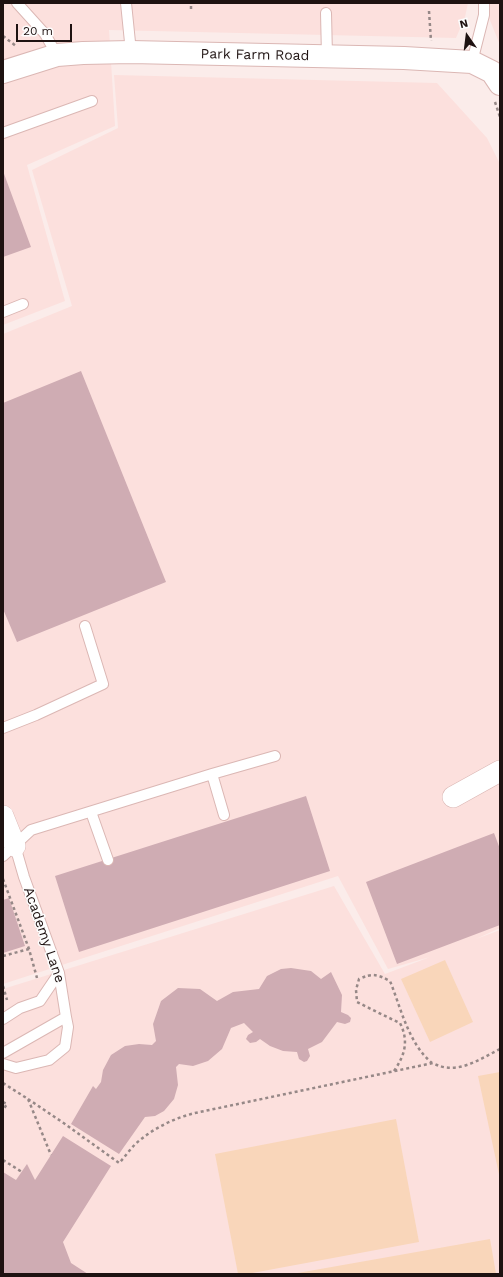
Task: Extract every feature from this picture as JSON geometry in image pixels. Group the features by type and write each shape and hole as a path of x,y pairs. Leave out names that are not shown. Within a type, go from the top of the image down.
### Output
{"street":[{"name":"Park Farm Road","path":"3,72 57,55 131,52 404,58 472,62 497,75"},
{"path":"453,797 500,771"},
{"path":"3,816 9,851"}],"lane":[{"path":"16,3 45,34 57,55"},
{"path":"126,3 131,52"},
{"path":"472,62 484,15 484,3"},
{"path":"326,13 327,56"},
{"path":"3,133 92,101"},
{"path":"3,312 23,304"},
{"path":"3,728 36,715 103,684 85,626"},
{"path":"9,851 32,830 275,756"},
{"path":"212,774 224,815"},
{"path":"91,812 108,860"},
{"name":"Academy Lane","path":"3,1064 16,1068 49,1060 65,1047 68,1027 59,973 24,877 9,851"},
{"path":"3,1019 20,1008 40,1001 59,973"},
{"path":"3,1053 66,1017"}],"path":[{"path":"191,3 191,9"},
{"path":"429,11 431,45"},
{"path":"3,36 17,46"},
{"path":"3,878 29,949 37,974 37,980"},
{"path":"3,956 29,949"},
{"path":"394,1071 402,1060 406,1044 405,1032 400,1023 357,1002 356,990 359,979 369,975 380,976 390,981 416,1044 426,1058 432,1063 440,1067 456,1068 466,1065 500,1049"},
{"path":"3,986 7,1003"},
{"path":"3,1083 65,1124 119,1163 139,1141 158,1128 179,1117 432,1063"},
{"path":"28,1100 51,1155"},
{"path":"3,1102 7,1104 3,1110"},
{"path":"3,1160 22,1172"}],"shaded area":[{"path":"3,3 468,3 465,17 456,38 109,30 115,126 27,165 65,301 3,325"},
{"path":"483,3 500,3 500,45 487,13"},
{"path":"114,75 437,83 487,138 500,164 500,928 476,939 500,930 500,1274 3,1274 3,989 334,886 385,974 430,957 388,969 338,876 3,984 3,334 72,306 32,170 118,128"},
{"path":"445,960 473,1022 430,1042 401,979"},
{"path":"500,1072 500,1179 478,1076"},
{"path":"396,1119 419,1242 247,1274 238,1274 215,1154"},
{"path":"490,1239 496,1274 292,1274"}],"building":[{"path":"3,171 31,247 3,257"},
{"path":"81,371 166,582 17,642 3,609 3,403"},
{"path":"306,796 330,871 79,952 55,876"},
{"path":"494,833 500,849 500,925 397,964 366,882"},
{"path":"9,898 25,946 3,953 3,900"},
{"path":"291,968 311,971 321,979 331,972 342,995 341,1012 351,1018 350,1022 345,1024 337,1022 322,1042 308,1049 310,1056 307,1061 304,1062 299,1059 297,1052 283,1051 270,1046 260,1039 256,1042 250,1043 246,1039 248,1035 253,1032 244,1023 231,1028 222,1049 208,1061 193,1066 179,1064 176,1067 178,1085 174,1099 164,1111 155,1116 145,1117 119,1154 71,1124 93,1086 96,1089 101,1082 103,1070 111,1055 125,1046 139,1044 152,1045 156,1041 153,1024 161,1001 178,988 200,989 217,1001 233,992 259,989 267,976 281,969"},
{"path":"63,1136 111,1166 63,1242 71,1263 88,1274 3,1274 3,1172 16,1180 27,1164 35,1180"}]}
